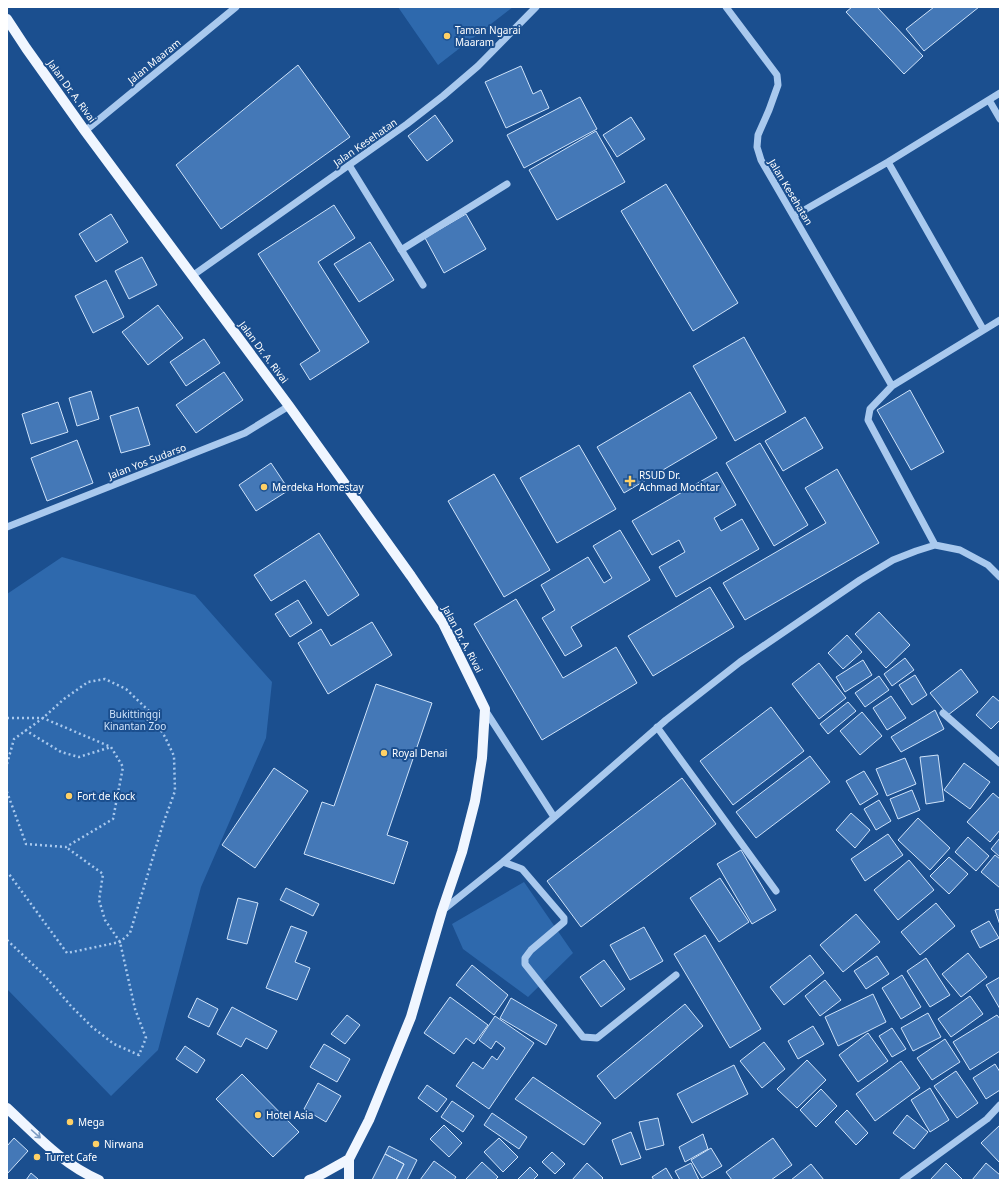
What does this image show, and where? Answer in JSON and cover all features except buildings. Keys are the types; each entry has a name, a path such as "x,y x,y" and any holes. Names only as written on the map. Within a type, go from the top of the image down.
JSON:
{"main road":[{"name":"Jalan Dr. A. Rivai","path":"7,19 85,131 289,406 443,623 485,709"},
{"path":"349,1180 349,1159 369,1120 411,1017 442,911 462,852 475,801 482,758 485,709"},
{"path":"7,1108 61,1157 85,1174 99,1180"},
{"path":"309,1180 349,1159"}],"street":[{"name":"Jalan Maaram","path":"85,131 236,7"},
{"name":"Jalan Kesehatan","path":"192,276 407,124 478,66 536,7"},
{"name":"Jalan Kesehatan","path":"726,7 777,75 778,85 758,135 757,147 761,160 892,386"},
{"path":"794,216 888,162 1000,93"},
{"path":"989,100 1000,119"},
{"path":"888,162 983,329"},
{"path":"349,166 423,285"},
{"path":"401,250 507,184"},
{"path":"935,545 868,420 870,409 892,386 1000,320"},
{"name":"Jalan Yos Sudarso","path":"7,527 245,433 289,406"},
{"path":"442,911 503,862 657,727 740,662 860,580 893,560 935,545 960,550 988,565 1000,577"},
{"path":"485,709 554,817"},
{"path":"943,713 1000,763"},
{"path":"657,727 776,891"},
{"path":"503,862 522,869 564,918 564,922 531,950 525,958 525,964 583,1037 597,1038 676,975"},
{"path":"903,1180 987,1118 1000,1105"}],"path":[{"path":"7,764 14,739 88,682 105,678 126,689 149,712 165,737 174,756 175,791 159,837 130,933 120,942 67,953 7,873"},
{"path":"7,718 43,718 111,747 123,767 113,819 66,848"},
{"path":"25,730 61,752 80,757 111,747"},
{"path":"7,792 26,844 66,848 104,874 100,900 105,920 120,942 135,1009 146,1038 139,1055 114,1044 92,1027 44,975 7,940"}],"green space":[{"name":"Taman Ngarai Maaram","path":"398,7 513,7 438,65"},
{"name":"Bukittinggi Kinantan Zoo","path":"62,557 195,595 272,682 266,738 201,887 158,1050 111,1096 7,989 7,594"},
{"path":"524,882 573,953 528,997 463,949 452,924"}],"place":[{"name":"Taman Ngarai Maaram","path":"447,36"},
{"name":"RSUD Dr. Achmad Mochtar","path":"630,481"},
{"name":"Merdeka Homestay","path":"264,487"},
{"name":"Royal Denai","path":"384,753"},
{"name":"Fort de Kock","path":"69,796"},
{"name":"Hotel Asia","path":"258,1115"},
{"name":"Mega","path":"70,1122"},
{"name":"Nirwana","path":"96,1144"},
{"name":"Turret Cafe","path":"37,1157"}]}
